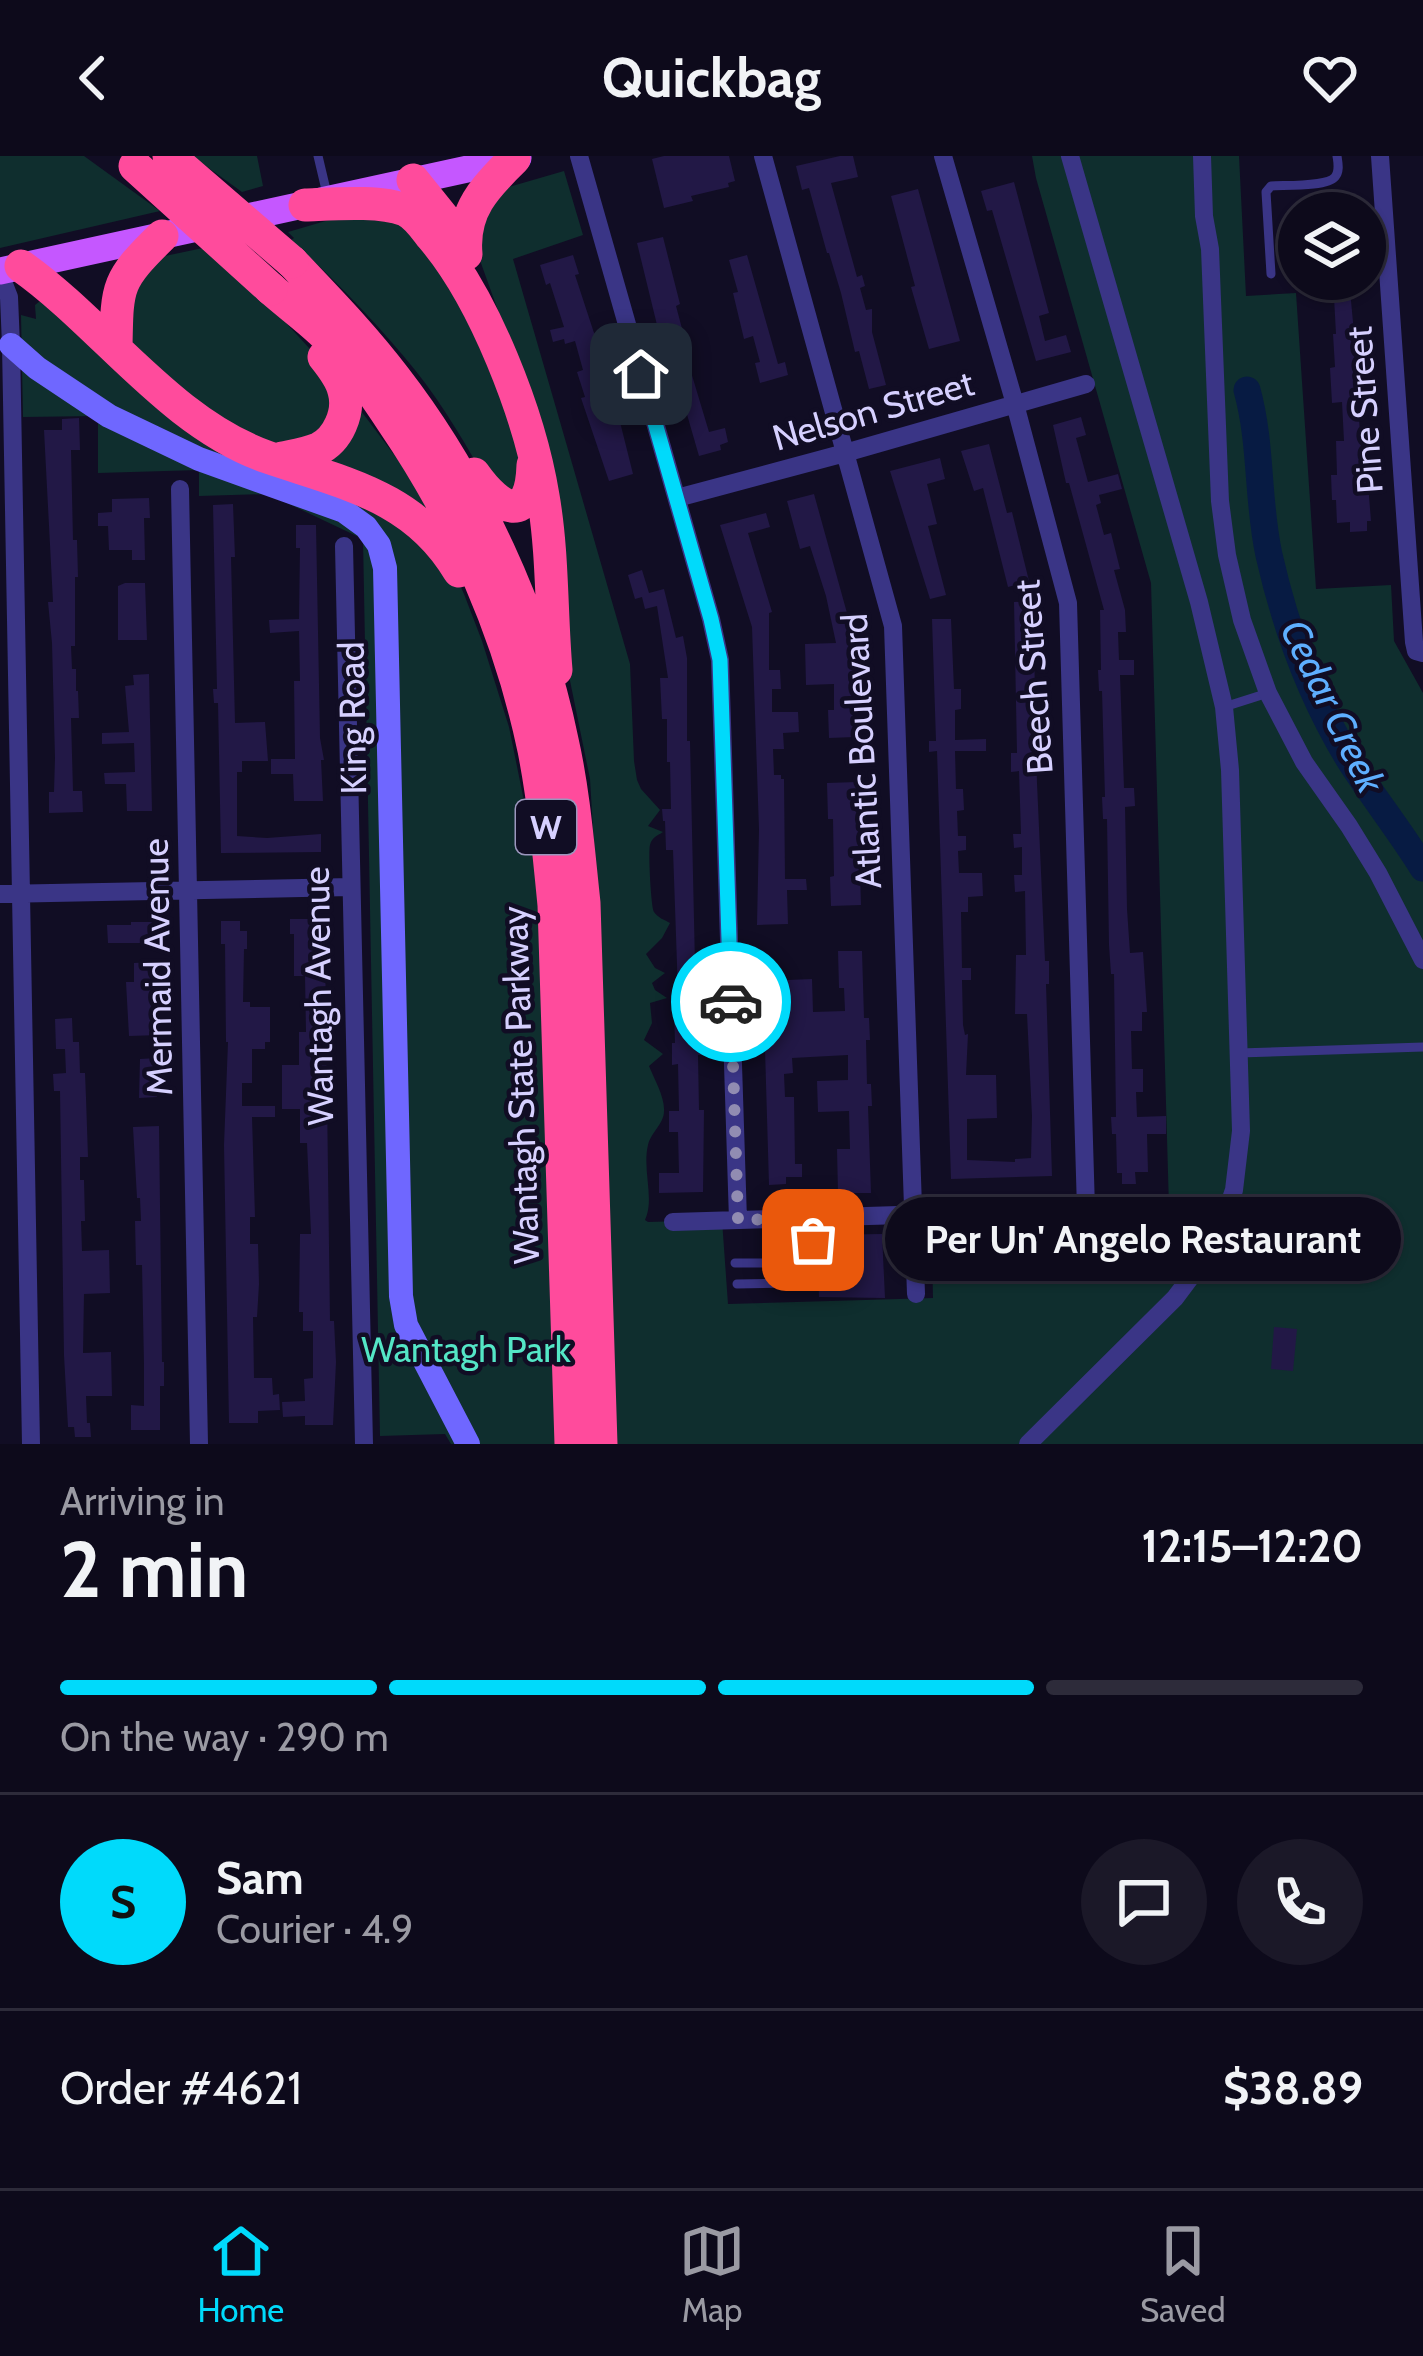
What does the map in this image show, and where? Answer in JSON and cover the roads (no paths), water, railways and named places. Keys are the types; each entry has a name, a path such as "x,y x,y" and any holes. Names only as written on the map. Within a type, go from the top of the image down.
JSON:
{"highway":[{"name":"Wantagh State Parkway","path":"169,156 292,262 396,380 479,511 539,657 548,742 546,818 554,904 571,1444"},
{"path":"467,267 464,236 471,209 486,186 519,157"},
{"name":"Wantagh State Parkway","path":"126,161 327,337 372,392 416,456 454,524 575,814 584,902 601,1444"},
{"path":"409,168 448,222 533,451 548,524 552,624 548,742"},
{"path":"316,202 410,212 461,276 483,318"},
{"path":"116,349 123,279 162,236"},
{"path":"7,270 56,290 181,408 231,439 268,457 366,490 425,527 464,580 548,742"},
{"path":"271,290 334,370 345,392 345,413 337,432 322,448 279,459"},
{"path":"366,343 490,496 505,506 524,502 532,482 533,451"}],"main road":[{"path":"7,270 316,202 409,168 519,157"}],"street":[{"path":"579,156 720,660 738,1220"},
{"name":"Atlantic Boulevard","path":"763,156 893,626 916,1294"},
{"name":"Beech Street","path":"943,156 1068,603 1086,1209"},
{"path":"1028,1444 1175,1298 1217,1237 1238,1163 1230,770 1223,706 1199,602 1070,156"},
{"path":"1202,156 1220,501 1242,620 1268,693 1304,762 1378,873 1423,959"},
{"name":"Pine Street","path":"1380,156 1414,642 1416,651 1423,653"},
{"path":"7,270 31,1444"},
{"name":"King Road","path":"10,345 109,416 199,460 344,511 366,527 379,545 385,568 400,1296 406,1325 468,1444"},
{"name":"Nelson Street","path":"677,498 1086,384"},
{"name":"Mermaid Avenue","path":"180,489 199,1444"},
{"name":"Wantagh Avenue","path":"344,546 364,1444"},
{"path":"0,894 351,887"},
{"path":"673,1222 1160,1207"}],"lane":[{"path":"316,202 318,156"},
{"path":"1271,274 1266,192 1271,185 1325,183 1335,177 1337,156"},
{"path":"1223,706 1268,693"},
{"path":"1239,1053 1423,1047"},
{"path":"737,1284 794,1283 795,1262 813,1240 812,1218"},
{"path":"735,1263 795,1262"}],"waterway":[{"name":"Cedar Creek","path":"1247,390 1269,555 1301,661 1350,761 1423,868"}],"place":[{"name":"Per Un' Angelo Restaurant","path":"813,1240"}],"park label":[{"name":"Wantagh Park","path":"466,1349"}]}
